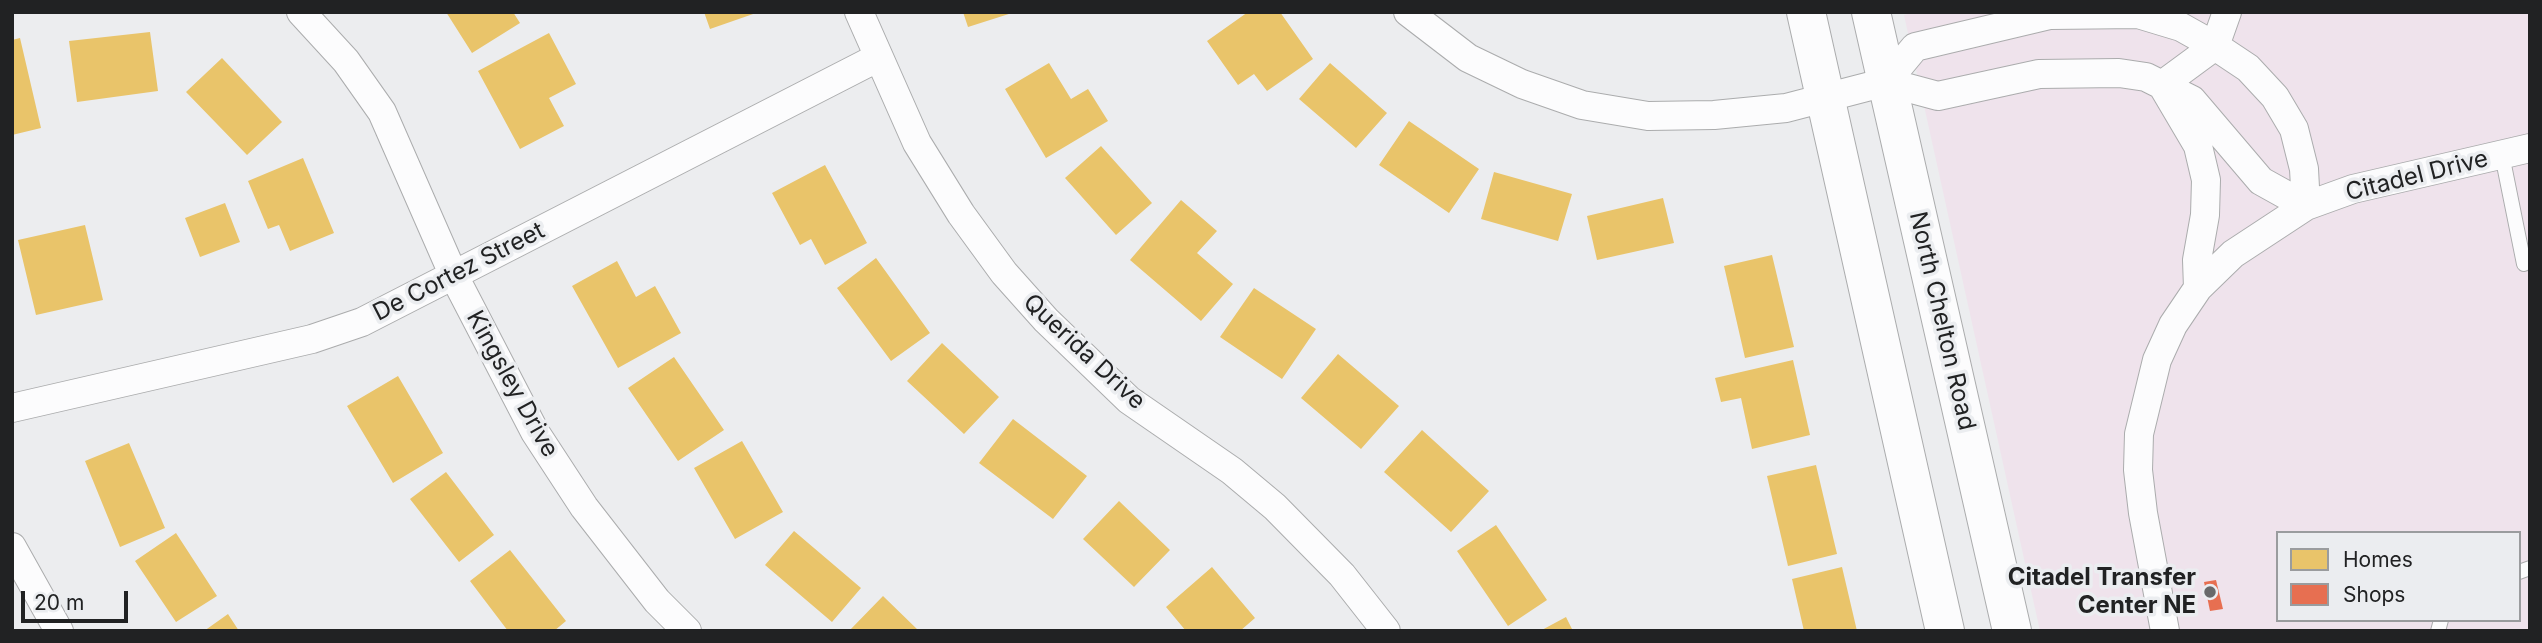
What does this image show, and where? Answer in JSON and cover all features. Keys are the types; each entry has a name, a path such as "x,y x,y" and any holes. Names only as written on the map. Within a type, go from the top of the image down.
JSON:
{"main road":[{"path":"1806,12 1945,631"},
{"name":"North Chelton Road","path":"1871,12 2012,631"}],"street":[{"name":"Kingsley Drive","path":"301,12 346,61 383,112 453,274 535,432 584,508 657,601 687,631"},
{"name":"Querida Drive","path":"859,12 877,58 917,143 961,214 1004,274 1046,320 1129,400 1232,471 1275,506 1342,575 1386,631"},
{"path":"1408,12 1468,58 1522,84 1582,105 1648,116 1714,116 1786,108 1886,82 1938,96 2039,74 2119,73 2146,78 2192,100 2261,181 2305,206"},
{"path":"2162,85 2215,46 2227,12"},
{"path":"1886,82 1915,47 2050,15 2138,14 2181,27 2215,46 2248,68 2275,97 2294,129 2304,169 2305,206"},
{"name":"De Cortez Street","path":"12,408 312,339 362,322 877,58"},
{"path":"2162,85 2198,146 2206,180 2205,215 2197,260 2198,289"},
{"name":"Citadel Drive","path":"2165,631 2143,513 2138,470 2139,434 2157,360 2173,325 2198,289 2233,254 2305,206 2353,189 2530,148"},
{"path":"12,547 59,631"}],"lane":[{"path":"2502,155 2524,264"}],"shaded area":[{"path":"1916,12 2530,12 2530,631 2040,631 1904,15"}],"building: Homes":[{"path":"446,12 513,12 520,23 472,53"},
{"path":"704,12 756,12 756,13 710,29"},
{"path":"963,12 1012,12 1012,13 968,27"},
{"path":"1248,12 1280,12 1313,59 1267,91 1254,74 1238,85 1207,41"},
{"path":"150,32 158,91 77,102 69,41"},
{"path":"549,33 576,84 549,98 564,126 520,149 478,71"},
{"path":"20,38 41,128 12,135 12,40"},
{"path":"222,58 282,122 247,155 186,92"},
{"path":"1049,63 1071,99 1088,89 1108,121 1046,158 1005,89"},
{"path":"1330,63 1387,113 1356,148 1299,99"},
{"path":"1409,121 1479,169 1449,213 1379,165"},
{"path":"1101,146 1152,203 1116,235 1065,178"},
{"path":"303,158 334,233 290,251 279,225 268,229 248,181"},
{"path":"825,165 867,243 825,265 811,239 800,245 772,193"},
{"path":"1494,172 1572,194 1558,241 1481,219"},
{"path":"1663,198 1674,243 1597,260 1587,216"},
{"path":"1181,200 1217,231 1197,253 1233,284 1201,321 1130,260"},
{"path":"225,203 240,242 200,257 185,218"},
{"path":"85,225 103,300 36,315 18,240"},
{"path":"1772,255 1794,347 1745,358 1724,266"},
{"path":"876,258 930,333 891,361 837,288"},
{"path":"617,261 636,297 655,286 681,333 618,368 572,286"},
{"path":"1254,288 1316,329 1282,379 1220,337"},
{"path":"942,343 999,397 964,434 907,381"},
{"path":"1338,354 1399,406 1361,449 1301,398"},
{"path":"674,357 724,430 678,461 628,388"},
{"path":"1793,360 1810,435 1752,449 1741,398 1721,402 1715,378"},
{"path":"398,376 443,453 393,483 347,406"},
{"path":"1013,419 1087,476 1053,519 979,463"},
{"path":"1422,430 1489,491 1451,532 1384,472"},
{"path":"742,441 783,512 735,539 694,468"},
{"path":"129,443 165,528 120,547 85,461"},
{"path":"1816,465 1837,554 1788,566 1767,476"},
{"path":"446,472 494,535 459,562 410,499"},
{"path":"1119,501 1170,550 1134,587 1083,539"},
{"path":"1496,525 1547,600 1508,626 1457,551"},
{"path":"794,531 861,588 832,622 765,565"},
{"path":"176,533 217,596 176,622 135,561"},
{"path":"510,550 566,621 554,631 508,631 470,581"},
{"path":"1212,567 1255,618 1240,631 1186,631 1166,607"},
{"path":"1842,567 1857,631 1804,631 1792,579"},
{"path":"883,596 919,631 849,631"},
{"path":"228,614 239,631 204,631"},
{"path":"1566,617 1573,631 1540,631"}],"building: Shops":[{"path":"2216,580 2223,609 2210,611 2204,582"}],"place":[{"name":"Citadel Transfer Center NE","path":"2210,592"}]}
